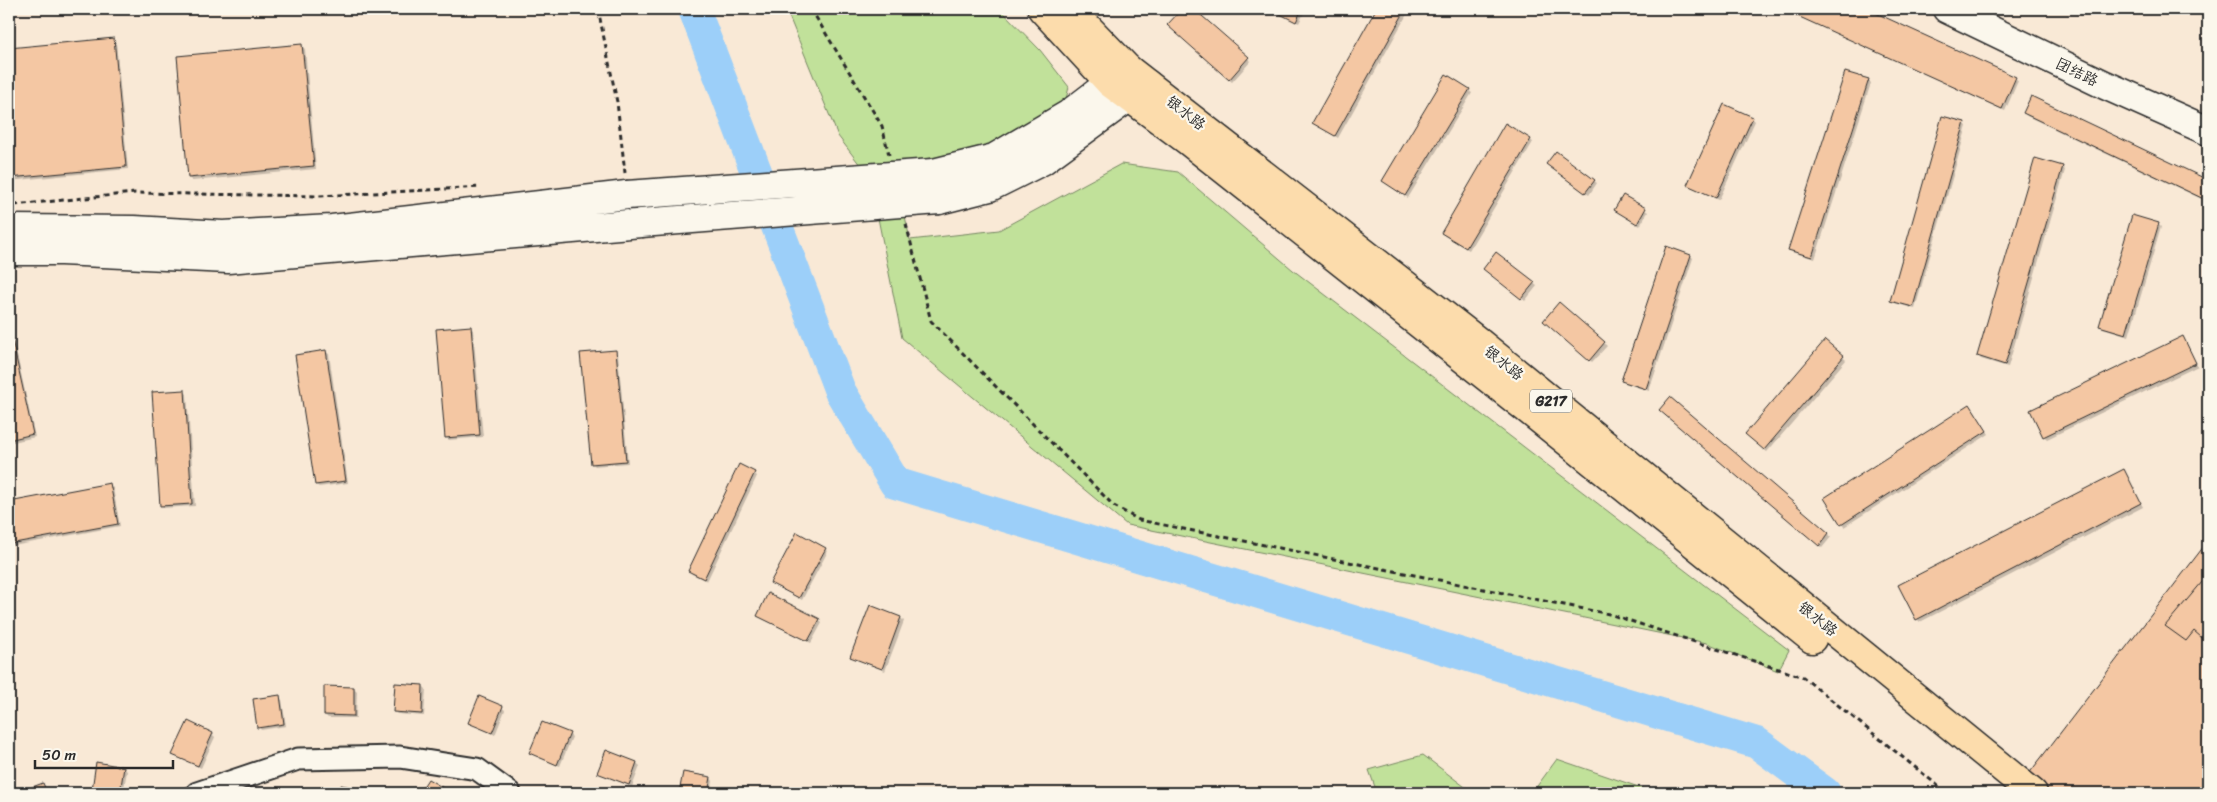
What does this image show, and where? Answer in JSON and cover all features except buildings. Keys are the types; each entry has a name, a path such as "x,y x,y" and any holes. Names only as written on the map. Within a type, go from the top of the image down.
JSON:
{"highway":[{"name":"银水路","path":"1042,9 1129,83 1188,140 1522,405 2003,793"},
{"name":"银水路","path":"1070,9 1129,83 1479,342 2033,793"}],"main road":[{"name":"团结路","path":"1947,9 2105,85 2208,131"},
{"name":"团结路","path":"1991,9 2112,69 2208,111"},
{"path":"9,229 134,230 223,235 312,230 627,195 932,173 994,158 1069,114 1129,83"},
{"path":"9,251 61,251 228,259 641,223 939,200 990,187 1042,161 1129,83"}],"street":[{"path":"197,793 298,759 400,757 477,769 510,793"}],"path":[{"path":"598,9 617,102 627,195"},
{"path":"811,9 882,126 891,163"},
{"path":"9,205 135,193 319,196 487,187"},
{"path":"905,219 931,321 1114,506 1139,520 1609,614 1803,677 1947,793"}],"green space":[{"path":"786,9 1000,9 1040,50 1069,87 1065,103 985,149 895,168 910,240 999,230 1121,164 1178,172 1293,270 1789,650 1778,671 1707,643 1127,525 902,338 870,178 838,136"},
{"path":"1423,755 1473,793 1399,793 1375,787 1369,770"},
{"path":"1557,759 1656,793 1532,793"}],"waterway":[{"path":"694,9 840,391 895,483 1757,743 1825,793"}]}
